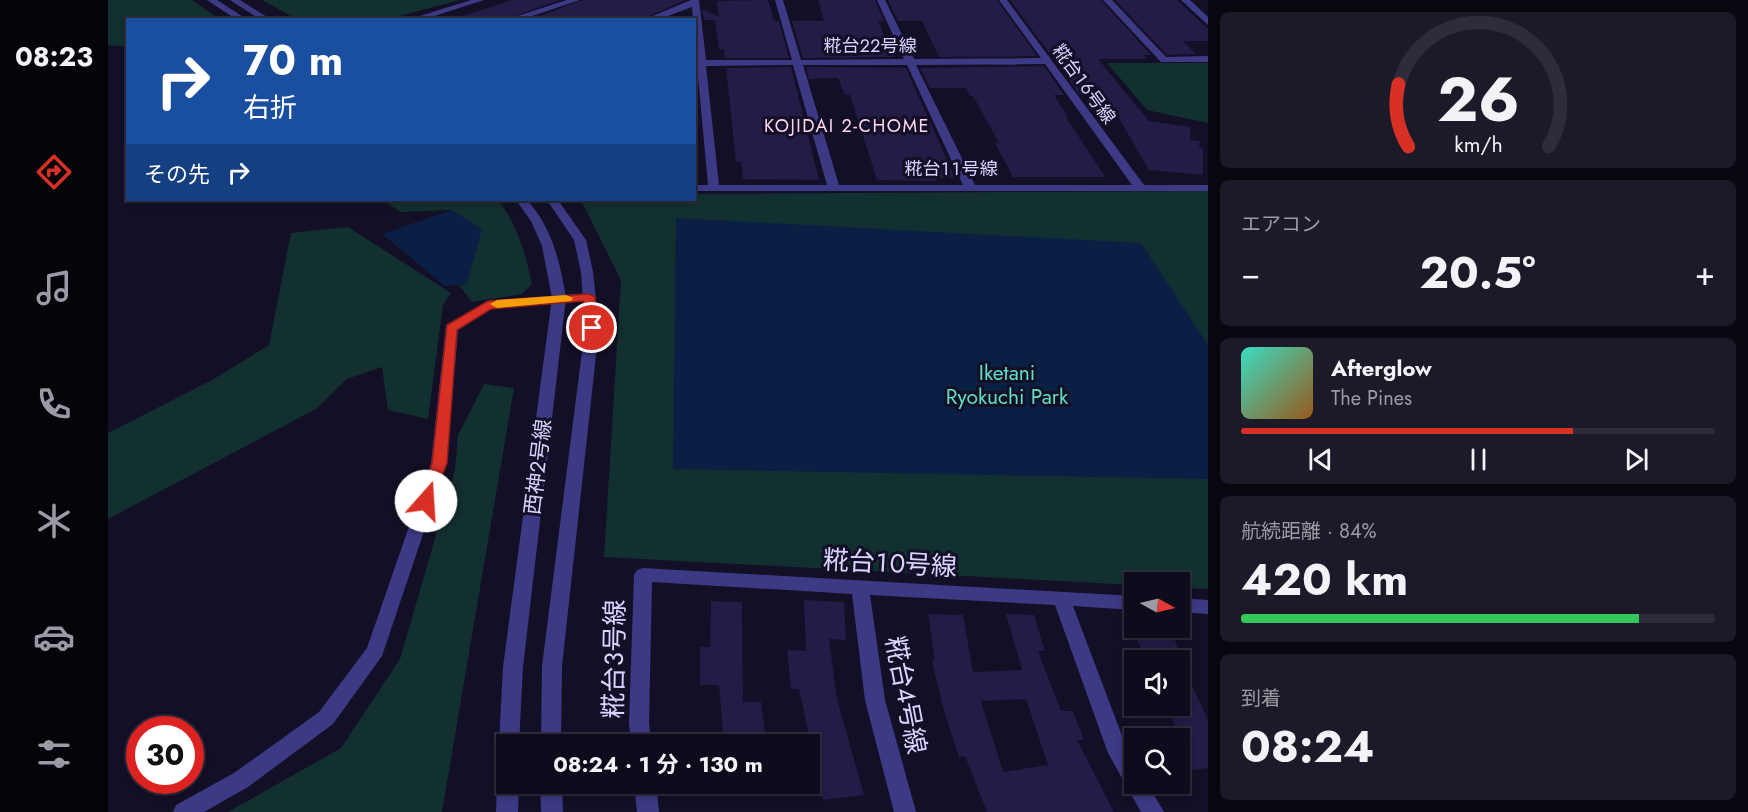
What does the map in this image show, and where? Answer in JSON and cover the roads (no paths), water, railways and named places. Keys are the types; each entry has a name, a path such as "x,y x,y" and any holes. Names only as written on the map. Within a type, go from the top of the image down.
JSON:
{"street":[{"path":"211,0 241,18"},
{"path":"234,0 265,18"},
{"path":"418,18 480,0"},
{"path":"516,18 576,0"},
{"path":"779,0 834,188"},
{"path":"881,0 970,187"},
{"name":"糀台１６号線","path":"1003,0 1140,188"},
{"path":"1107,0 1164,60 1208,59"},
{"path":"1185,0 1208,22"},
{"path":"652,18 695,2 696,18"},
{"path":"696,22 698,63 714,188"},
{"name":"糀台２２号線","path":"698,63 1046,61"},
{"path":"696,131 709,137"},
{"name":"糀台１１号線","path":"696,188 1208,188"},
{"name":"西神２号線","path":"510,734 513,667 560,298 556,271 546,241 528,206 522,201"},
{"name":"西神２号線","path":"551,734 552,666 592,328 580,240 554,201"},
{"path":"184,812 242,780 326,718 375,651 439,463 451,328 488,305 589,297"},
{"name":"糀台１０号線","path":"643,575 1124,602"},
{"name":"糀台３号線","path":"640,734 643,575"},
{"name":"糀台４号線","path":"860,587 875,700 905,812"},
{"path":"1061,598 1118,753 1124,763"},
{"path":"1190,606 1208,607"},
{"path":"507,812 508,794"},
{"path":"551,794 552,812"},
{"path":"646,794 648,812"},
{"path":"1142,794 1153,812"}],"water":[{"path":"452,210 482,229 467,284 445,286 382,234"},
{"path":"676,218 1141,243 1208,345 1208,479 673,469"}],"district":[{"name":"KOJIDAI 2-CHOME","path":"847,126"}],"park label":[{"name":"Iketani Ryokuchi Park","path":"1007,385"}]}
